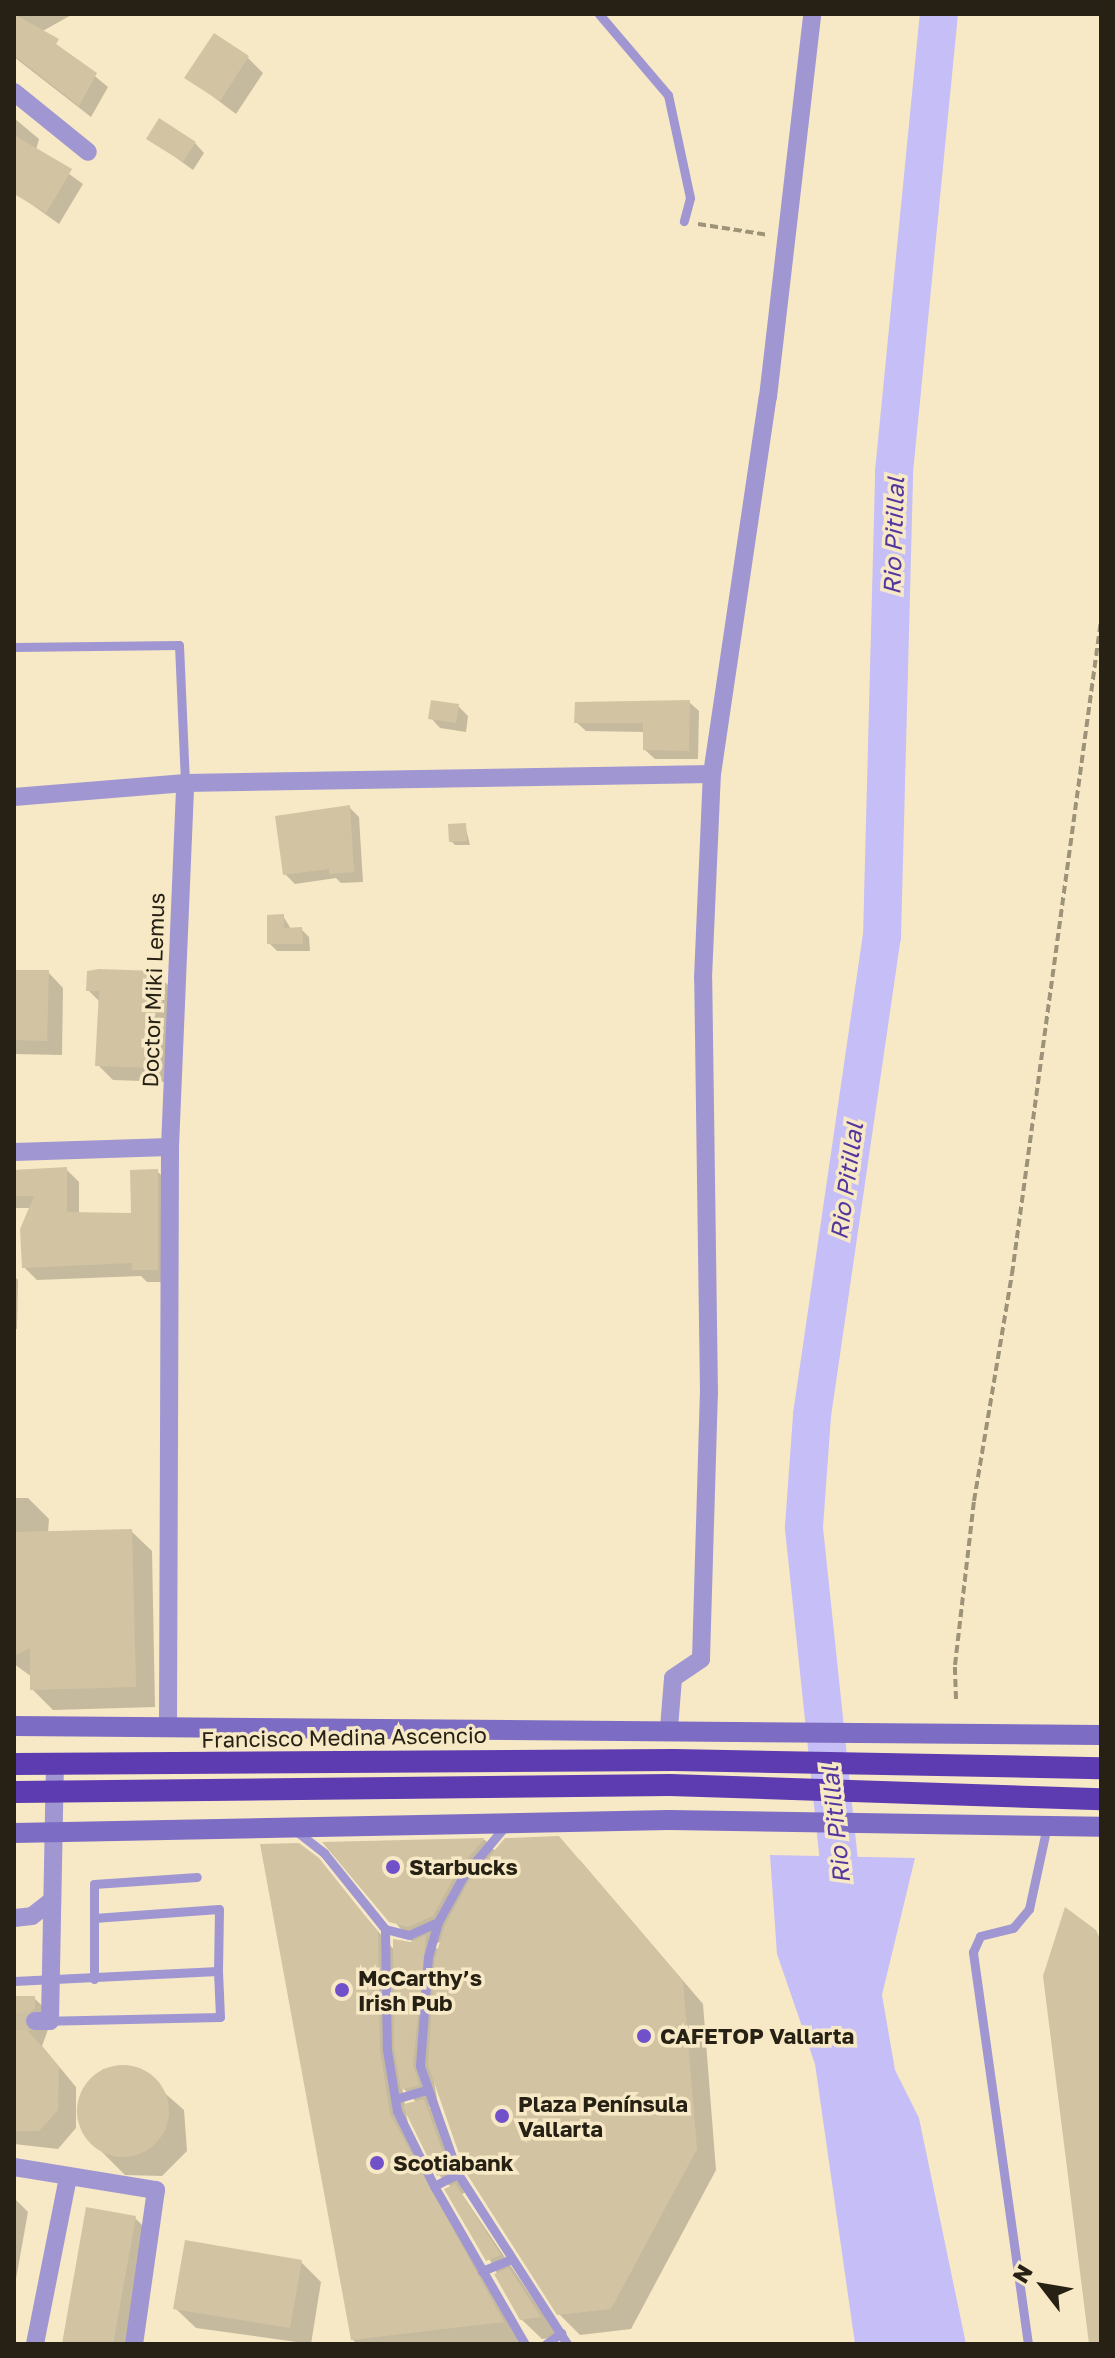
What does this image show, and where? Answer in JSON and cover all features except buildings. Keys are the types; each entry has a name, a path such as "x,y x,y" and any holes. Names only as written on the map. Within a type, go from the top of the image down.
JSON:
{"highway":[{"name":"Francisco Medina Ascencio","path":"14,1764 674,1760 1101,1768"},
{"path":"14,1792 670,1785 1101,1799"}],"main road":[{"path":"14,1726 673,1728 1101,1735"},
{"path":"14,1833 296,1831 509,1822 669,1820 1101,1827"}],"street":[{"path":"673,1728 673,1678 701,1659 709,1394 703,978 712,774 788,235 812,14"},
{"path":"14,92 88,152"},
{"path":"14,797 185,783 712,774"},
{"name":"Doctor Miki Lemus","path":"168,1725 170,1147 185,783"},
{"path":"14,1152 170,1147"},
{"path":"42,2021 49,1981 55,1766"},
{"path":"14,1918 32,1916 50,1902"},
{"path":"14,2167 156,2190 134,2344"},
{"path":"35,2344 68,2177"}],"lane":[{"path":"599,14 668,95 690,198 684,221"},
{"path":"14,647 179,645 185,783"},
{"path":"509,1822 464,1875 438,1922 422,2006 420,2066 458,2174 567,2344"},
{"path":"1028,2344 973,1952 980,1936 1013,1928 1029,1909 1047,1826"},
{"path":"296,1831 324,1853 385,1929 409,1935 438,1922"},
{"path":"94,1979 94,1884 197,1877"},
{"path":"42,2021 220,2017 219,1909 94,1918"},
{"path":"385,1929 387,2050 395,2099 434,2186 525,2344"},
{"path":"14,1981 218,1971"},
{"path":"395,2099 427,2090"},
{"path":"434,2186 458,2174"},
{"path":"482,2271 511,2259"},
{"path":"546,2344 561,2333"}],"path":[{"path":"684,221 788,235"},
{"path":"956,1699 955,1665 974,1501 1016,1243 1101,620"}],"shaded area":[{"path":"770,1855 915,1858 882,1995 895,2070 919,2118 966,2344 855,2344 815,2064 777,1954"}],"waterway":[{"name":"Rio Pitillal","path":"844,1909 804,1527 812,1415 882,937 894,472 939,14"}],"tunnel":[{"path":"14,2022 35,2021"}],"place":[{"name":"Starbucks","path":"393,1867"},
{"name":"McCarthy’s Irish Pub","path":"342,1990"},
{"name":"CAFETOP Vallarta","path":"644,2036"},
{"name":"Plaza Península Vallarta","path":"502,2116"},
{"name":"Scotiabank","path":"377,2163"}]}
